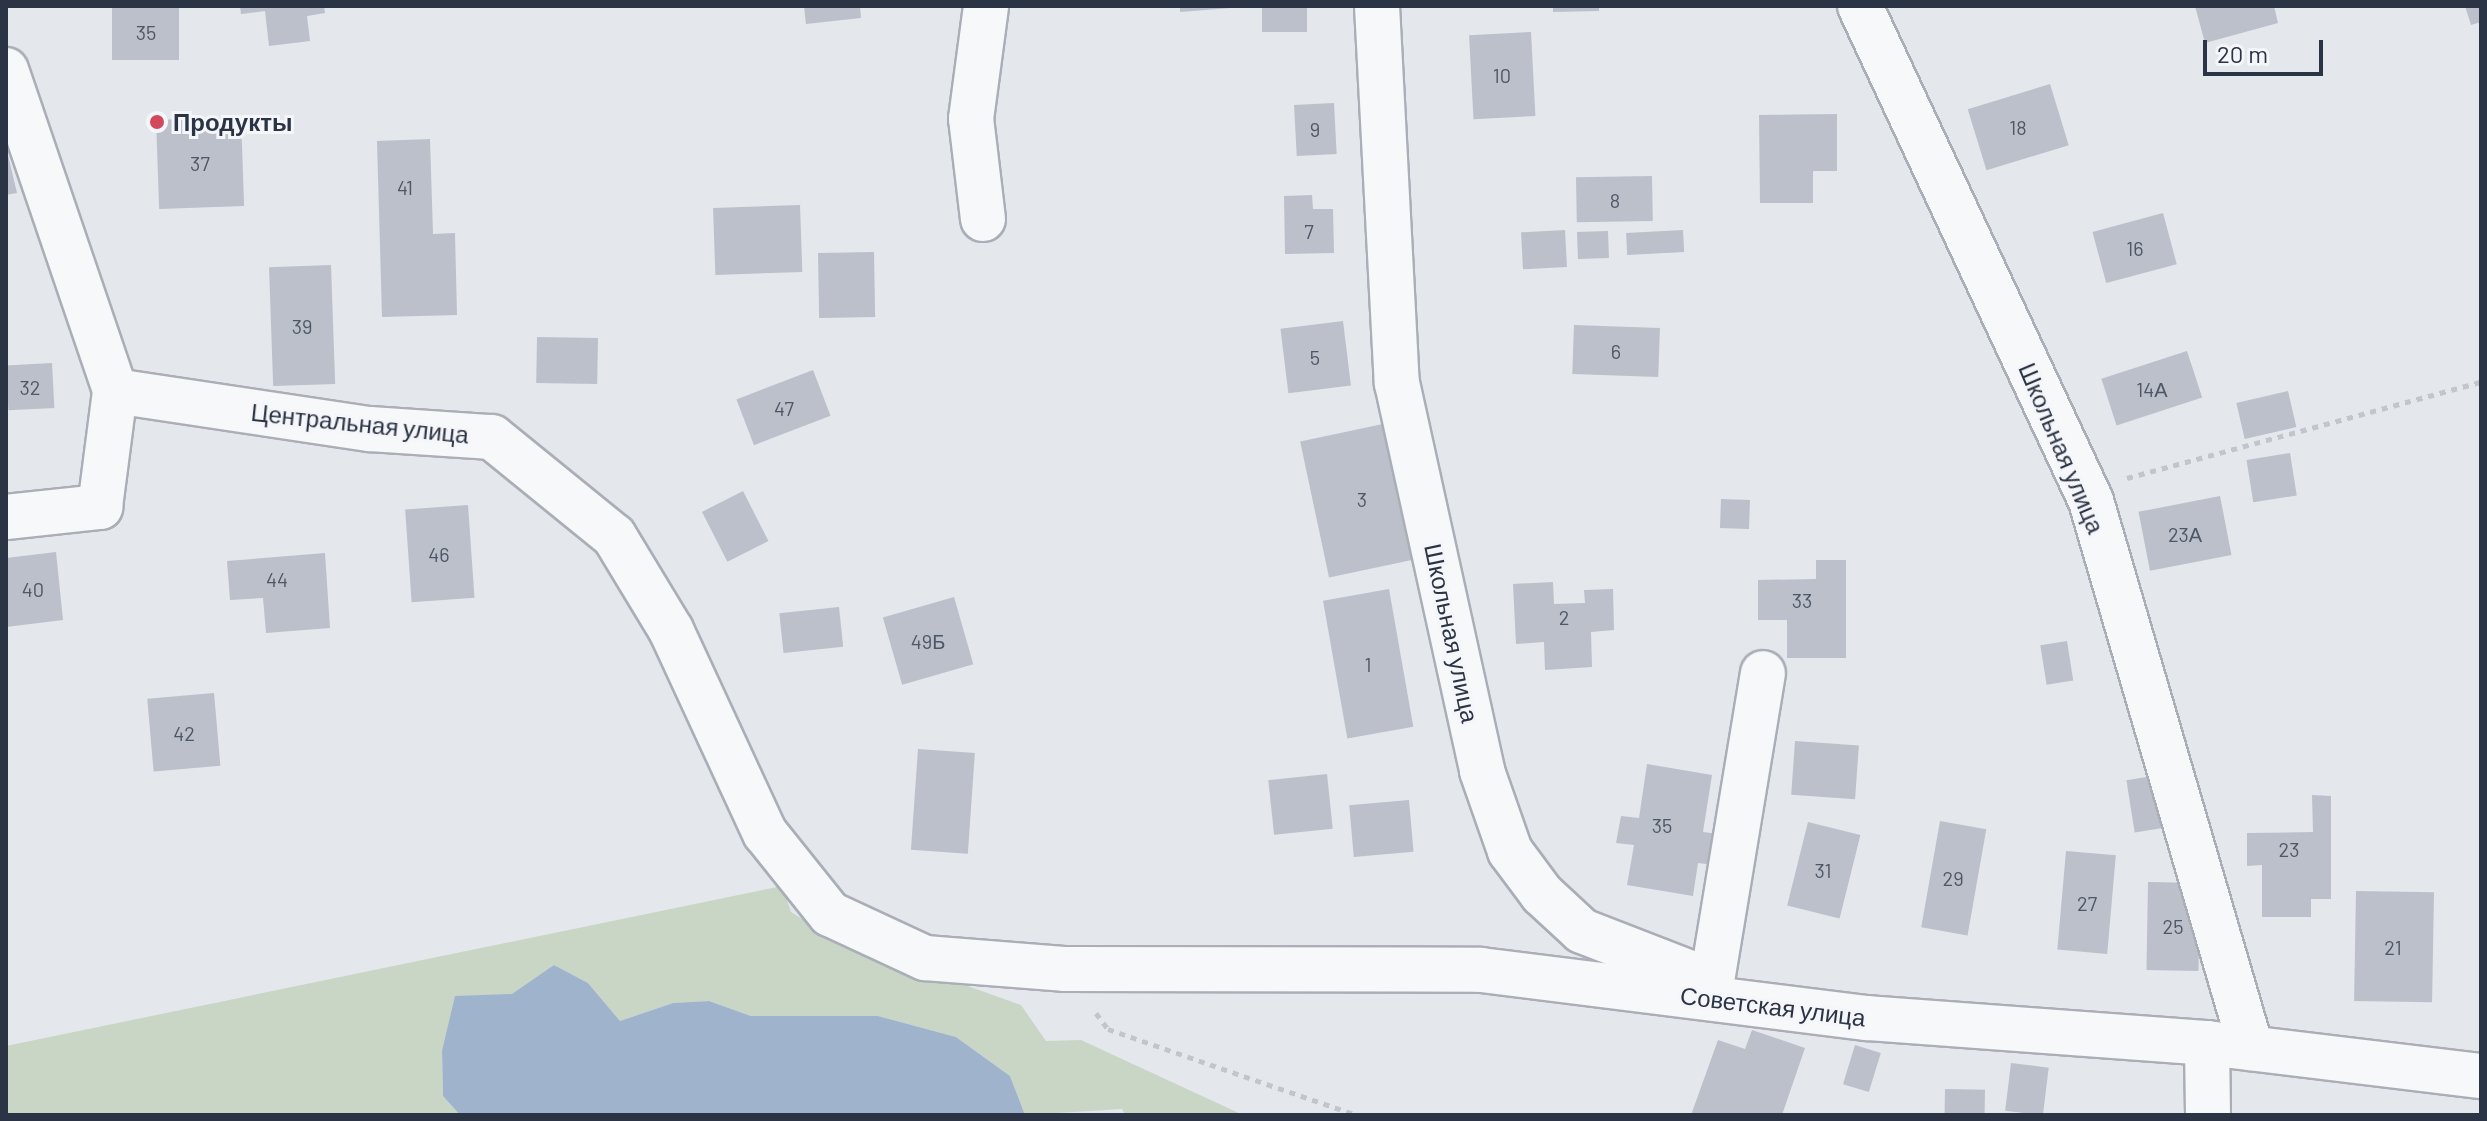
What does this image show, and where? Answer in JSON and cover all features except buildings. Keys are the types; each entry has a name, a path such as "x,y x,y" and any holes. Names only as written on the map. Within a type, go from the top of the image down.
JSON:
{"street":[{"path":"983,219 971,119 986,6"},
{"name":"Школьная улица","path":"1377,6 1397,383 1482,771 1510,851 1582,931 1649,963 1867,1018"},
{"name":"Школьная улица","path":"1860,6 2087,493 2251,1048"},
{"path":"6,70 115,391 100,507 6,517"},
{"name":"Центральная улица","path":"115,391 370,429 492,437 614,536 671,630 765,833 830,914 925,958 1064,969"},
{"path":"1712,981 1763,673"},
{"name":"Советская улица","path":"1064,969 1481,970 1867,1018 2207,1043 2481,1076"},
{"path":"2207,1043 2208,1115"}],"path":[{"path":"2087,493 2235,444 2481,382"},
{"path":"1064,969 1108,1029 1356,1115"}],"green space":[{"path":"782,886 791,912 833,938 1021,1005 1046,1041 1081,1040 1243,1115 1125,1115 1122,1109 1025,1115 1010,1076 956,1037 878,1016 751,1016 709,1001 673,1003 620,1021 588,983 554,965 442,1051 443,1096 460,1115 6,1115 6,1046"}],"water":[{"path":"554,965 588,983 620,1021 673,1003 709,1001 751,1016 878,1016 956,1037 1010,1076 1025,1115 460,1115 443,1096 442,1051 455,996 512,994"}],"place":[{"name":"Продукты","path":"157,122"}]}
